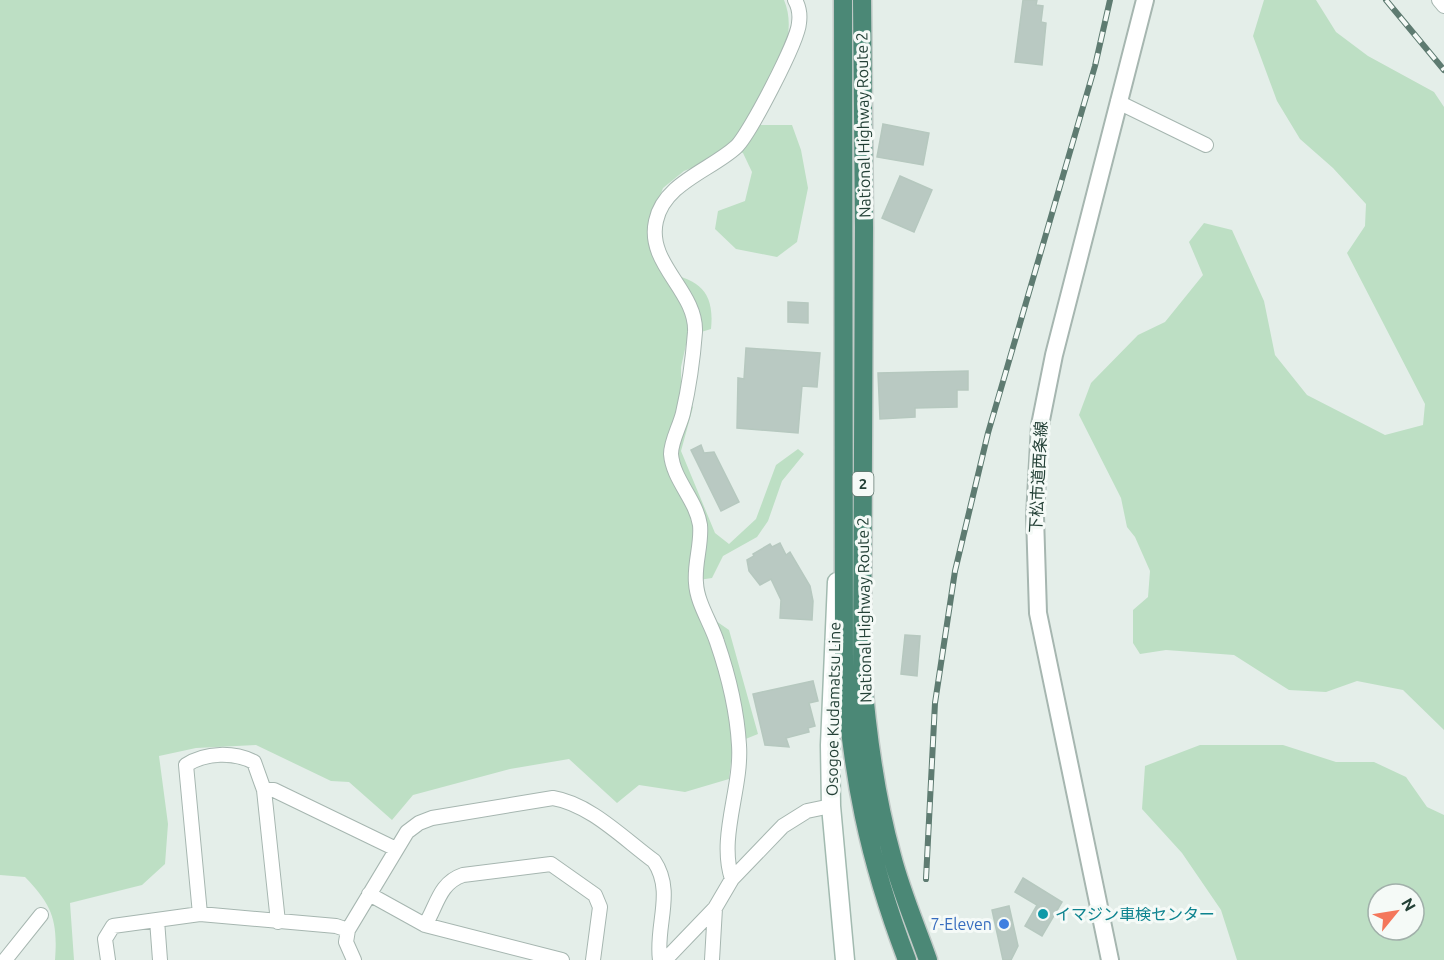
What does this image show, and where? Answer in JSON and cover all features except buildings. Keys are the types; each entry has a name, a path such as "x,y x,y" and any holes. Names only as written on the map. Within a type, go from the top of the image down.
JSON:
{"highway":[{"name":"National Highway Route 2","path":"843,0 844,667 849,743 858,799 873,860 908,960"},
{"name":"National Highway Route 2","path":"862,0 864,216 862,670 868,738 878,799 892,857 928,960"}],"main road":[{"name":"Osogoe Kudamatsu Line","path":"844,494 831,694 831,806 845,960"}],"street":[{"path":"732,879 729,869 730,820 738,784 739,745 728,679 696,583 700,525 693,502 673,466 671,451 683,412 695,329 689,307 680,289 666,270 657,244 656,220 668,200 684,182 738,145 789,56 800,25 795,0"},
{"name":"下松市道西条線","path":"1110,960 1038,613 1035,568 1036,462 1040,425 1054,355 1144,0"},
{"path":"1439,0 1444,6"},
{"path":"1118,102 1206,145"},
{"path":"200,914 186,765 195,759 238,754 254,762 264,790 279,922"},
{"path":"264,790 274,790 396,849"},
{"path":"354,960 345,942 348,930 407,832 419,822 553,798 569,801 654,861 661,871 665,887 660,960"},
{"path":"665,960 715,908 732,879 783,826 807,811 831,806"},
{"path":"425,925 440,894 450,880 463,875 551,864 595,896 598,901 600,907 593,960"},
{"path":"369,894 425,925 562,960"},
{"path":"712,960 711,939 715,908"},
{"path":"108,960 105,939 113,926 200,914 336,926 348,930"},
{"path":"5,952 41,915"},
{"path":"157,920 160,960"}],"green space":[{"path":"0,0 784,0 789,29 786,43 776,71 754,110 761,125 792,125 801,150 808,188 797,242 777,257 736,249 715,229 718,211 745,201 752,172 743,153 728,147 707,162 684,171 663,188 650,222 651,251 662,272 685,278 702,288 710,305 711,329 688,336 681,367 681,394 693,407 681,451 715,533 729,544 756,519 776,465 798,449 804,454 782,481 768,521 757,537 723,556 712,578 692,581 703,612 729,630 758,734 733,744 729,779 685,792 639,785 617,803 569,759 510,769 413,795 392,820 349,782 331,781 256,745 196,748 159,756 168,824 165,864 142,885 70,903 74,960 55,960 54,924 42,896 25,877 0,875"},
{"path":"1264,0 1316,0 1336,32 1368,56 1434,92 1444,107 1444,730 1403,690 1357,681 1326,692 1289,690 1234,655 1166,650 1140,654 1133,643 1133,610 1148,597 1150,571 1135,537 1127,527 1121,498 1079,415 1091,383 1138,335 1165,322 1203,275 1189,242 1204,223 1232,230 1264,301 1275,355 1307,395 1385,435 1423,425 1425,404 1347,253 1365,226 1366,204 1333,168 1300,139 1277,101 1253,36"},
{"path":"1200,745 1283,745 1336,762 1374,762 1406,777 1427,807 1444,815 1444,960 1237,960 1221,910 1182,853 1142,809 1145,766"}],"railway":[{"path":"926,879 935,703 955,571 988,433 1095,66 1110,0"},
{"path":"1386,0 1444,70"}],"place":[{"name":"イマジン車検センター","path":"1043,914"},
{"name":"7-Eleven","path":"1004,924"}]}
